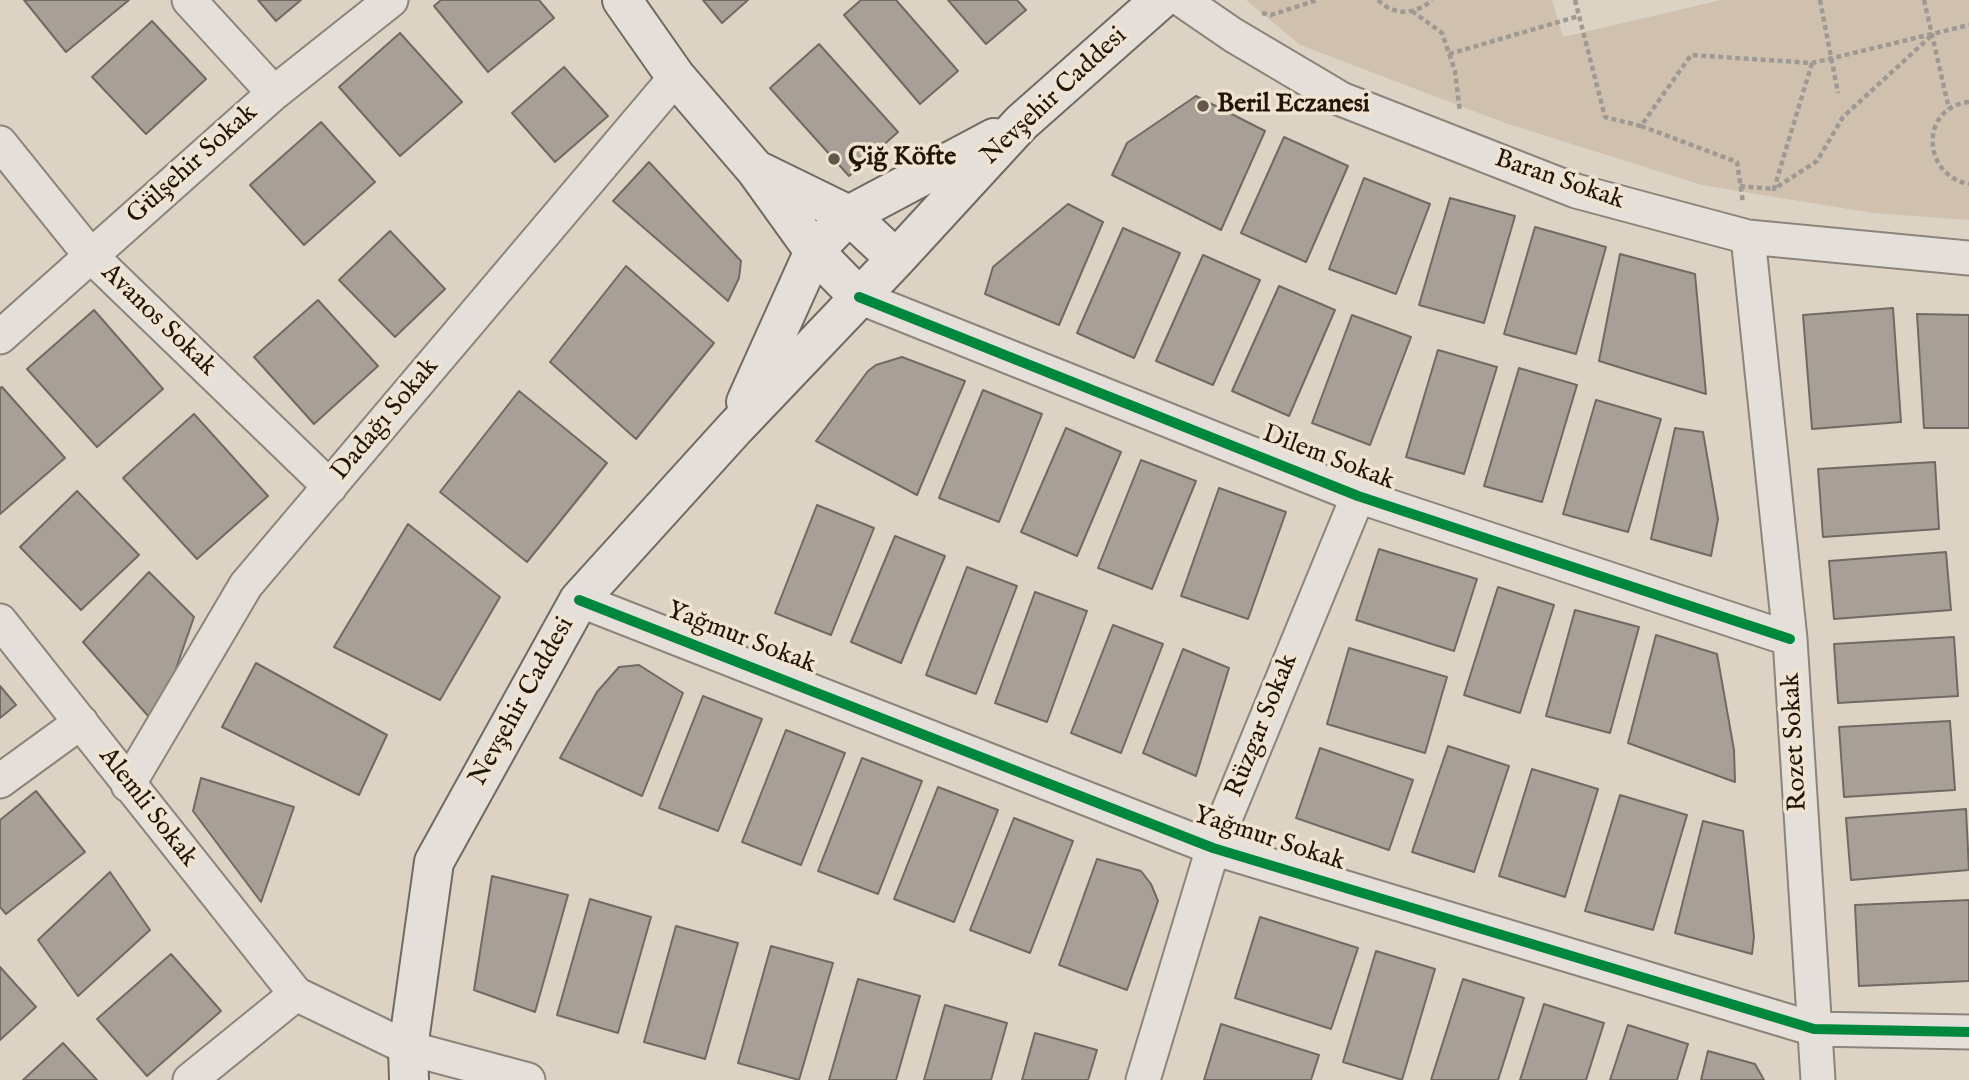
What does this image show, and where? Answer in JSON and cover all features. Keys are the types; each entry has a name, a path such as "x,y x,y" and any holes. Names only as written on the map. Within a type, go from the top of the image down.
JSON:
{"main road":[{"path":"622,0 676,77 755,169 814,251 859,297"},
{"name":"Nevşehir Caddesi","path":"409,1064 434,862 579,600 735,428 897,259 1021,123 1160,0"},
{"path":"735,428 814,251 849,215 1021,123"},
{"path":"755,169 849,215 897,259"}],"street":[{"path":"189,0 274,93"},
{"name":"Gülşehir Sokak","path":"0,337 274,93 391,0"},
{"name":"Baran Sokak","path":"1182,0 1233,35 1341,99 1576,191 1748,237 1969,258"},
{"name":"Dadağı Sokak","path":"128,785 246,585 676,77"},
{"name":"Avanos Sokak","path":"0,143 91,256 330,487"},
{"name":"Rozet Sokak","path":"1748,237 1790,639 1818,1080"},
{"name":"Dilem Sokak","path":"859,297 1358,496 1790,639"},
{"name":"Rüzgar Sokak","path":"1143,1080 1213,848 1358,496"},
{"name":"Yağmur Sokak","path":"579,600 1213,848 1814,1029 1969,1032"},
{"name":"Alemli Sokak","path":"0,621 296,994"},
{"path":"0,781 81,722"},
{"path":"190,1080 296,994 409,1064 528,1080"}],"path":[{"path":"1258,12 1271,15 1317,0"},
{"path":"1378,0 1390,9 1401,12 1423,8 1432,0"},
{"path":"1575,0 1605,117 1641,126 1737,163 1748,237"},
{"path":"1820,0 1838,93"},
{"path":"1924,0 1950,108"},
{"path":"1412,11 1442,33 1455,71 1464,147"},
{"path":"1449,54 1579,16"},
{"path":"1641,126 1692,55 1812,63 1969,25"},
{"path":"1740,186 1774,189 1817,162 1843,117 1933,34"},
{"path":"1774,189 1812,63"},
{"path":"1969,102 1950,108 1940,118 1933,131 1932,145 1942,170 1953,179 1969,184"}],"shaded area":[{"path":"1246,0 1552,0 1563,37 1721,0 1969,0 1969,220 1873,213 1702,185 1505,123 1300,45"}],"building":[{"path":"24,0 129,0 66,52"},
{"path":"258,0 301,0 276,21"},
{"path":"441,0 539,0 554,18 488,72 434,6"},
{"path":"703,0 748,0 722,23"},
{"path":"861,0 896,0 958,71 920,104 844,15"},
{"path":"948,0 1017,0 1026,10 986,44"},
{"path":"152,21 206,79 146,134 92,77"},
{"path":"400,33 462,102 400,156 339,87"},
{"path":"819,44 898,132 849,176 770,88"},
{"path":"564,67 608,116 555,162 512,113"},
{"path":"1196,96 1265,131 1221,230 1112,175 1127,143"},
{"path":"321,122 375,182 304,245 250,185"},
{"path":"1284,137 1348,166 1306,262 1241,233"},
{"path":"649,162 741,261 739,278 728,301 613,201"},
{"path":"1364,178 1430,204 1396,294 1329,269"},
{"path":"1450,198 1515,216 1484,323 1419,305"},
{"path":"1068,204 1103,222 1059,325 985,294 993,267"},
{"path":"1535,227 1606,247 1576,354 1504,334"},
{"path":"1123,228 1180,253 1134,358 1077,333"},
{"path":"390,231 445,289 395,337 339,280"},
{"path":"1620,254 1695,274 1706,394 1599,361"},
{"path":"1203,255 1260,280 1213,385 1156,361"},
{"path":"626,266 714,343 636,439 550,362"},
{"path":"1279,286 1335,310 1289,416 1232,391"},
{"path":"318,300 378,366 314,424 254,357"},
{"path":"1893,308 1901,422 1812,429 1803,315"},
{"path":"94,310 163,389 97,447 27,369"},
{"path":"1917,314 1969,315 1969,428 1924,428"},
{"path":"1352,315 1411,337 1370,445 1312,423"},
{"path":"1438,350 1497,367 1464,474 1406,457"},
{"path":"902,357 965,381 917,495 816,441 868,371 876,365"},
{"path":"1519,368 1577,385 1542,502 1484,486"},
{"path":"2,387 65,458 0,514 0,388"},
{"path":"983,390 1042,414 999,522 939,498"},
{"path":"519,391 607,463 527,562 440,492"},
{"path":"1596,400 1661,419 1628,532 1563,514"},
{"path":"194,414 268,496 197,559 123,478"},
{"path":"1066,428 1121,452 1077,556 1021,532"},
{"path":"1675,428 1703,432 1718,519 1711,556 1651,539"},
{"path":"1141,460 1196,481 1152,589 1098,568"},
{"path":"1935,462 1939,529 1823,537 1818,469"},
{"path":"1219,488 1286,512 1248,619 1181,596"},
{"path":"77,491 139,555 81,610 20,547"},
{"path":"817,505 874,528 831,635 775,613"},
{"path":"408,524 500,597 440,700 334,647"},
{"path":"895,536 945,556 901,663 851,642"},
{"path":"1379,549 1477,579 1454,651 1356,620"},
{"path":"1946,552 1951,610 1834,619 1829,561"},
{"path":"967,567 1017,586 976,694 926,675"},
{"path":"149,572 194,617 165,700 149,717 83,642"},
{"path":"1498,587 1554,605 1520,713 1464,695"},
{"path":"1035,592 1087,611 1047,722 995,703"},
{"path":"1575,610 1639,627 1610,733 1546,716"},
{"path":"1113,625 1163,644 1121,753 1071,733"},
{"path":"1656,635 1717,654 1734,750 1735,782 1628,743"},
{"path":"1954,637 1958,696 1838,703 1834,644"},
{"path":"1349,648 1447,677 1425,753 1327,724"},
{"path":"1183,649 1229,668 1196,776 1143,753"},
{"path":"256,663 387,735 359,795 222,727"},
{"path":"639,665 683,693 642,796 560,758 597,692 619,667"},
{"path":"0,686 16,705 0,718"},
{"path":"703,696 762,719 718,831 659,808"},
{"path":"1950,721 1955,790 1844,797 1839,727"},
{"path":"786,730 845,753 801,865 742,842"},
{"path":"1448,746 1509,766 1474,872 1412,852"},
{"path":"1320,748 1413,780 1389,850 1296,818"},
{"path":"862,758 922,781 878,894 818,871"},
{"path":"1532,769 1598,789 1565,897 1499,876"},
{"path":"201,778 294,807 261,902 193,811"},
{"path":"938,787 998,810 954,922 894,899"},
{"path":"36,791 85,852 6,914 0,907 0,820"},
{"path":"1620,795 1687,815 1653,930 1585,911"},
{"path":"1966,809 1969,870 1851,880 1846,818"},
{"path":"1014,818 1073,841 1030,953 970,930"},
{"path":"1703,821 1743,831 1754,937 1752,954 1675,933"},
{"path":"1097,859 1141,871 1151,884 1158,901 1127,990 1059,965"},
{"path":"110,872 150,930 78,996 38,940"},
{"path":"492,876 568,895 535,1012 474,990"},
{"path":"590,899 651,917 618,1033 557,1015"},
{"path":"1969,900 1969,981 1859,986 1855,905"},
{"path":"1260,917 1358,948 1331,1029 1235,998"},
{"path":"676,926 738,943 705,1059 644,1042"},
{"path":"771,946 833,963 799,1080 738,1063"},
{"path":"1376,951 1435,969 1402,1080 1343,1062"},
{"path":"171,954 221,1011 147,1076 97,1019"},
{"path":"0,967 36,1007 0,1040"},
{"path":"858,979 920,996 896,1080 829,1080"},
{"path":"1463,979 1524,998 1498,1080 1431,1080"},
{"path":"1544,1004 1604,1023 1586,1080 1520,1080"},
{"path":"945,1005 1007,1023 991,1080 924,1080"},
{"path":"1221,1024 1319,1055 1311,1080 1204,1080"},
{"path":"1628,1025 1688,1044 1677,1080 1610,1080"},
{"path":"1035,1033 1097,1050 1088,1080 1022,1080"},
{"path":"63,1043 97,1080 23,1080"},
{"path":"1708,1051 1755,1064 1764,1080 1701,1080"}],"cycle path":[{"path":"859,297 1358,496 1790,639"},
{"path":"579,600 1213,848 1814,1029 1969,1032"}],"place":[{"name":"Beril Eczanesi","path":"1203,106"},
{"name":"Çiğ Köfte","path":"834,159"}]}
